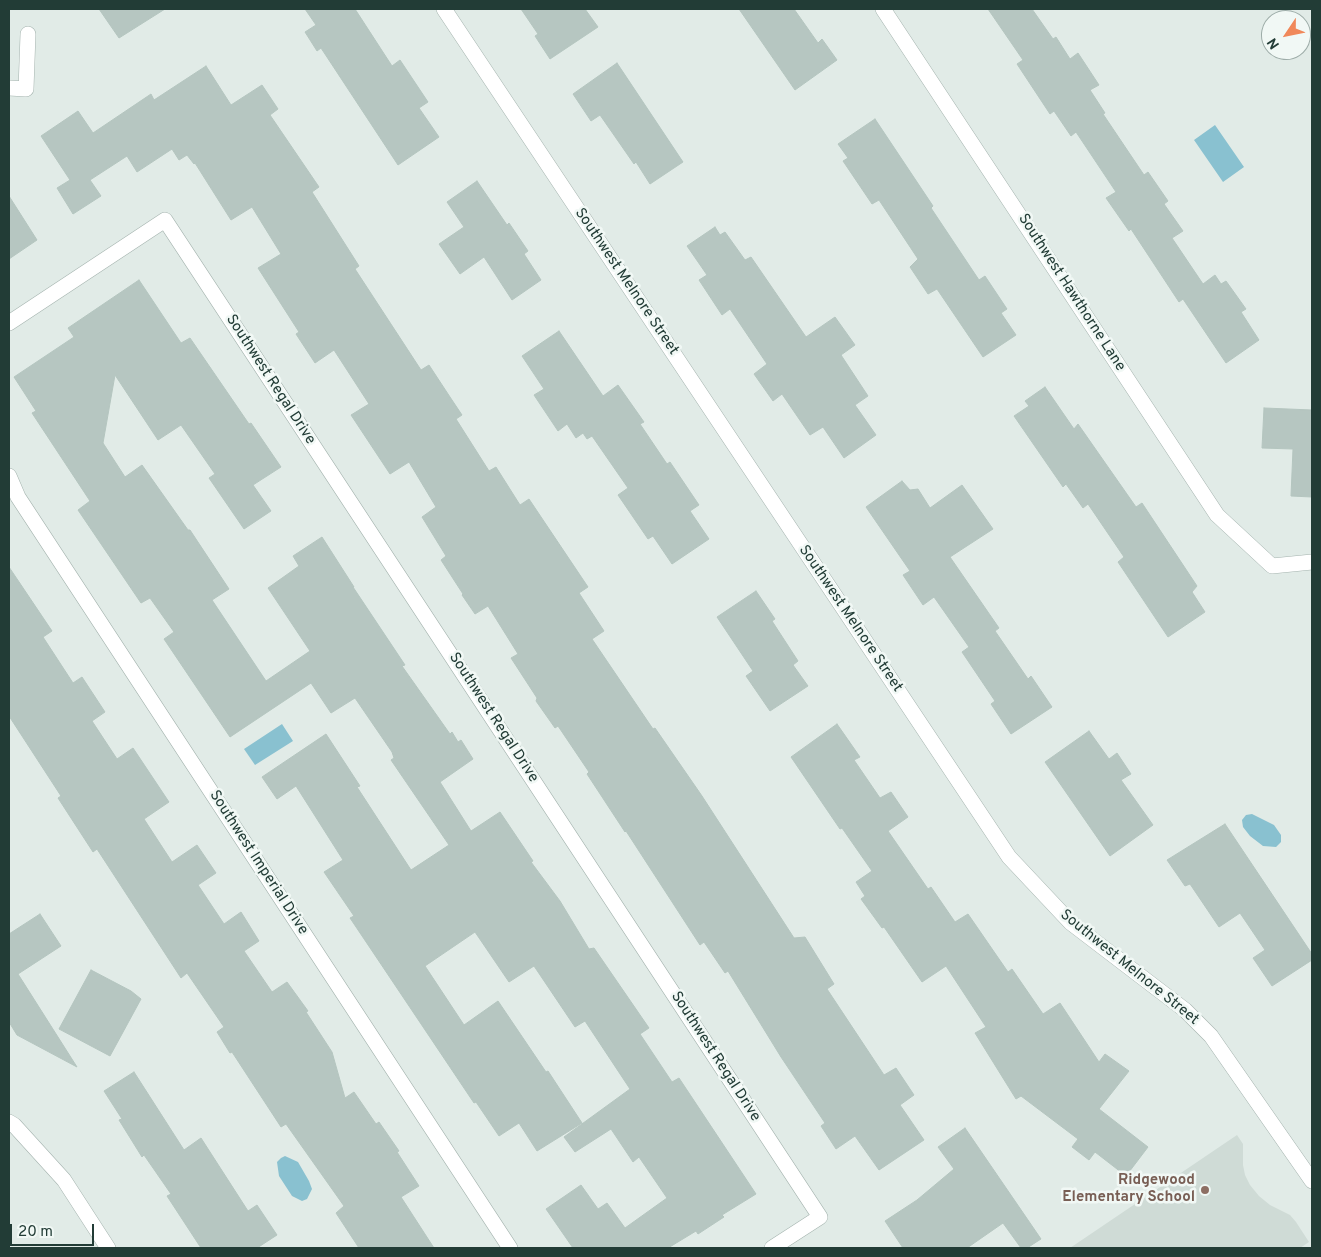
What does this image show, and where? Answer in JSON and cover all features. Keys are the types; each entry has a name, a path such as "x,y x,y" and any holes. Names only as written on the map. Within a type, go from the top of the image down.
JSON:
{"street":[{"name":"Southwest Melnore Street","path":"444,9 1009,857 1071,924 1186,1010 1211,1036 1312,1181"},
{"name":"Southwest Hawthorne Lane","path":"883,9 1217,515 1272,566 1312,562"},
{"path":"9,88 26,89 28,34"},
{"name":"Southwest Regal Drive","path":"9,322 165,220 820,1216 772,1248"},
{"name":"Southwest Imperial Drive","path":"9,476 23,505 510,1248"},
{"path":"9,1122 14,1124 64,1180 108,1248"}],"shaded area":[{"name":"Ridgewood Elementary School","path":"1237,1135 1243,1144 1243,1165 1250,1185 1270,1205 1290,1215 1309,1242 1300,1248 1070,1248"}],"water":[{"path":"1215,125 1244,167 1223,182 1194,140"},
{"path":"282,724 293,741 255,765 244,749"},
{"path":"1252,814 1274,825 1281,835 1281,842 1276,847 1263,846 1250,836 1243,827 1242,820 1246,815"},
{"path":"285,1156 298,1162 309,1181 312,1189 307,1199 302,1201 292,1196 279,1176 277,1162"}],"building":[{"path":"99,9 165,9 119,38"},
{"path":"305,9 355,9 392,66 400,60 428,102 419,108 439,137 398,165 321,48 317,51 305,32 316,25"},
{"path":"521,9 585,9 598,27 550,59 535,36 538,34"},
{"path":"739,9 794,9 818,43 822,39 837,60 795,90"},
{"path":"988,9 1032,9 1053,39 1056,37 1070,59 1078,53 1099,85 1090,90 1105,113 1103,114 1144,175 1148,172 1168,201 1164,204 1183,231 1172,238 1203,284 1215,275 1221,284 1226,281 1246,309 1241,312 1259,340 1226,363 1183,299 1179,302 1131,229 1129,231 1106,198 1116,192 1076,132 1071,136 1054,111 1050,114 1017,64 1023,60"},
{"path":"617,63 683,162 650,184 636,162 634,164 600,115 591,121 573,94"},
{"path":"206,66 231,105 262,85 278,109 270,115 319,187 312,192 359,266 355,269 421,370 429,365 462,415 456,419 489,471 496,467 520,505 529,499 588,587 579,593 604,631 592,639 653,729 655,728 702,796 794,938 805,937 834,984 827,989 884,1075 896,1068 914,1095 900,1105 924,1140 879,1170 855,1136 836,1149 821,1126 825,1123 781,1057 728,971 725,973 704,942 700,945 587,774 589,772 558,726 555,728 536,701 537,698 511,658 518,654 488,606 475,614 462,595 441,560 446,556 422,517 436,507 409,462 390,474 351,415 369,404 334,350 315,363 296,334 299,332 258,268 281,254 252,207 231,220 195,163 187,155 179,160 172,149 137,172 127,156 90,180 101,196 73,214 57,188 70,180 41,136 78,111 93,133 151,94 154,100"},
{"path":"875,119 933,206 931,208 979,280 985,276 1007,309 1001,313 1016,335 983,357 937,289 928,294 910,267 918,259 879,200 872,204 843,161 848,158 838,144"},
{"path":"477,181 507,225 509,223 528,251 524,254 541,280 512,300 484,257 460,274 439,244 464,227 447,202"},
{"path":"9,196 37,240 9,259"},
{"path":"715,227 720,235 725,232 745,260 751,257 806,337 835,317 855,345 841,355 868,396 855,405 876,435 844,458 823,427 810,435 782,394 773,401 754,374 767,364 730,309 722,315 699,280 707,275 687,246"},
{"path":"139,280 181,343 190,338 281,467 253,485 271,511 244,529 209,478 215,474 181,425 158,440 115,375 103,443 125,477 142,465 188,530 190,530 229,589 212,600 266,681 310,651 268,588 299,566 293,556 322,537 405,665 402,666 450,734 452,732 458,742 461,740 473,759 440,782 471,831 500,812 533,861 531,862 560,901 589,949 594,948 649,1028 640,1034 672,1082 679,1078 756,1194 722,1215 724,1217 698,1234 696,1231 668,1248 573,1248 546,1209 581,1185 598,1209 607,1203 625,1228 667,1198 639,1157 633,1162 611,1129 575,1152 564,1137 630,1089 585,1021 575,1027 534,966 509,982 475,932 425,966 464,1025 498,1001 582,1123 537,1151 519,1123 499,1136 476,1102 474,1103 350,918 354,916 324,872 343,860 296,786 277,799 262,777 326,734 360,786 357,787 411,870 449,845 391,760 394,758 392,752 355,698 331,713 311,683 230,737 164,639 174,632 150,598 141,603 78,510 90,501 32,413 36,411 14,377 74,337 68,328"},
{"path":"559,331 603,396 618,385 644,422 640,424 667,464 670,462 699,505 690,511 709,539 672,564 653,536 648,539 618,495 628,488 592,436 587,439 583,433 576,438 567,424 558,431 534,395 544,389 522,356"},
{"path":"1045,387 1074,429 1078,424 1136,507 1142,503 1197,586 1192,592 1205,612 1168,637 1118,562 1124,557 1088,504 1083,508 1066,484 1063,487 1014,416 1029,406 1025,401"},
{"path":"1264,408 1312,410 1312,497 1291,496 1293,449 1262,448"},
{"path":"902,481 910,490 918,489 930,508 962,485 993,529 950,557 999,628 995,631 1028,679 1031,676 1052,707 1011,734 991,704 995,701 962,652 969,647 934,597 923,605 903,575 910,571 866,507"},
{"path":"9,567 52,631 43,637 73,683 82,677 105,712 92,721 117,759 133,748 169,802 144,819 172,862 197,845 216,873 198,885 224,924 241,912 259,941 244,951 272,992 287,982 308,1011 306,1012 332,1052 345,1098 354,1092 376,1124 379,1122 399,1151 397,1152 419,1186 401,1197 434,1248 359,1248 336,1213 344,1206 286,1124 281,1127 217,1032 224,1027 187,973 181,978 97,849 93,852 58,798 61,796 9,716"},
{"path":"756,591 775,619 772,621 798,661 793,665 808,686 770,711 746,676 753,671 717,617"},
{"path":"837,724 860,757 854,760 880,798 891,792 908,817 888,831 928,889 931,887 955,922 968,914 1008,972 1012,969 1043,1014 1060,1003 1099,1062 1105,1054 1129,1071 1099,1109 1148,1147 1126,1176 1095,1152 1089,1160 1072,1147 1078,1139 1021,1096 1016,1099 975,1033 986,1027 946,966 922,982 884,927 882,928 861,899 865,896 856,882 872,871 842,828 840,829 791,757"},
{"path":"1089,731 1109,759 1117,753 1131,774 1121,780 1153,825 1110,856 1045,762"},
{"path":"1225,824 1312,954 1312,960 1272,986 1253,958 1265,950 1240,913 1219,927 1190,884 1185,886 1167,860"},
{"path":"40,914 61,946 18,974 77,1067 17,1035 9,1022 9,934"},
{"path":"91,970 131,991 141,999 110,1056 59,1029"},
{"path":"134,1072 184,1150 201,1138 248,1211 257,1205 277,1235 257,1248 201,1248 167,1196 171,1194 144,1155 142,1157 119,1120 122,1119 104,1091"},
{"path":"965,1128 1041,1239 1027,1248 1021,1248 1003,1223 967,1248 903,1248 885,1221 917,1200 954,1169 938,1147"}],"place":[{"name":"Ridgewood Elementary School","path":"1205,1190"}]}
